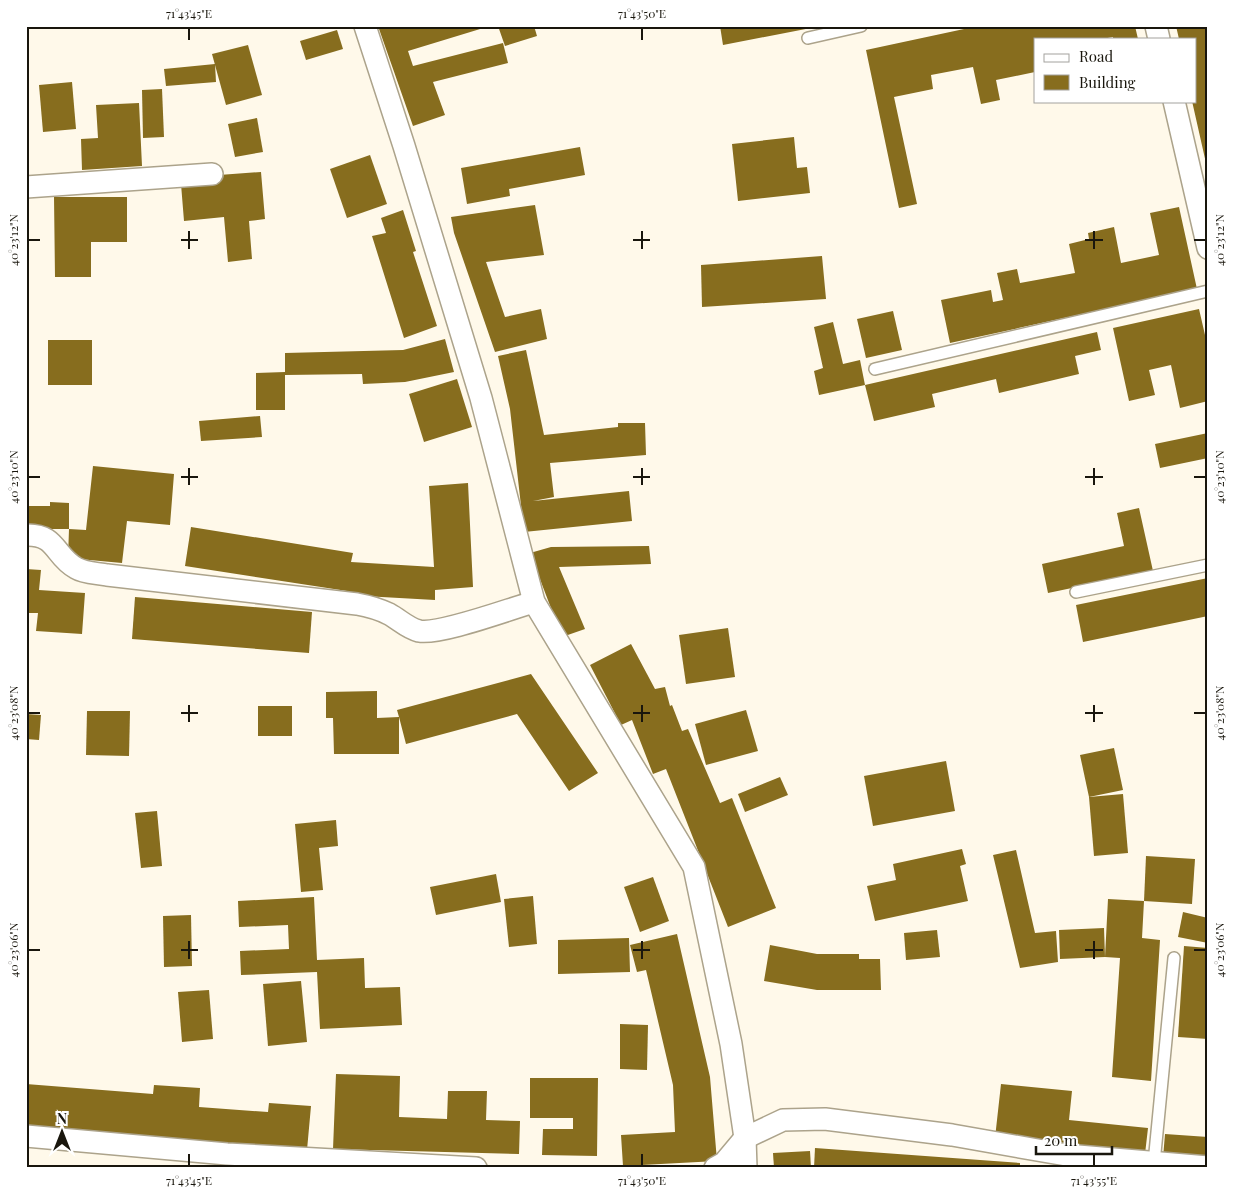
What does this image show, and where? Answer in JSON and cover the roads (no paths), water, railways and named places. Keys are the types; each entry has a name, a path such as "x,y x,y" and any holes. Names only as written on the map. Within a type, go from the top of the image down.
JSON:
{"street":[{"path":"365,26 404,146 481,398 534,602 694,867 731,1044 745,1138 746,1168"},
{"path":"1174,102 1208,248"},
{"path":"26,187 212,174"},
{"path":"26,535 45,537 54,544 65,561 78,569 107,575 356,604 389,614 405,625 420,631 438,631 534,602"},
{"path":"715,1168 724,1163 745,1138 783,1120 825,1119 952,1135 1066,1155 1208,1167"},
{"path":"26,1136 226,1154 476,1168"}],"lane":[{"path":"808,38 861,26"},
{"path":"875,369 1208,291"},
{"path":"1076,592 1208,565"},
{"path":"1154,1163 1174,958"}]}
